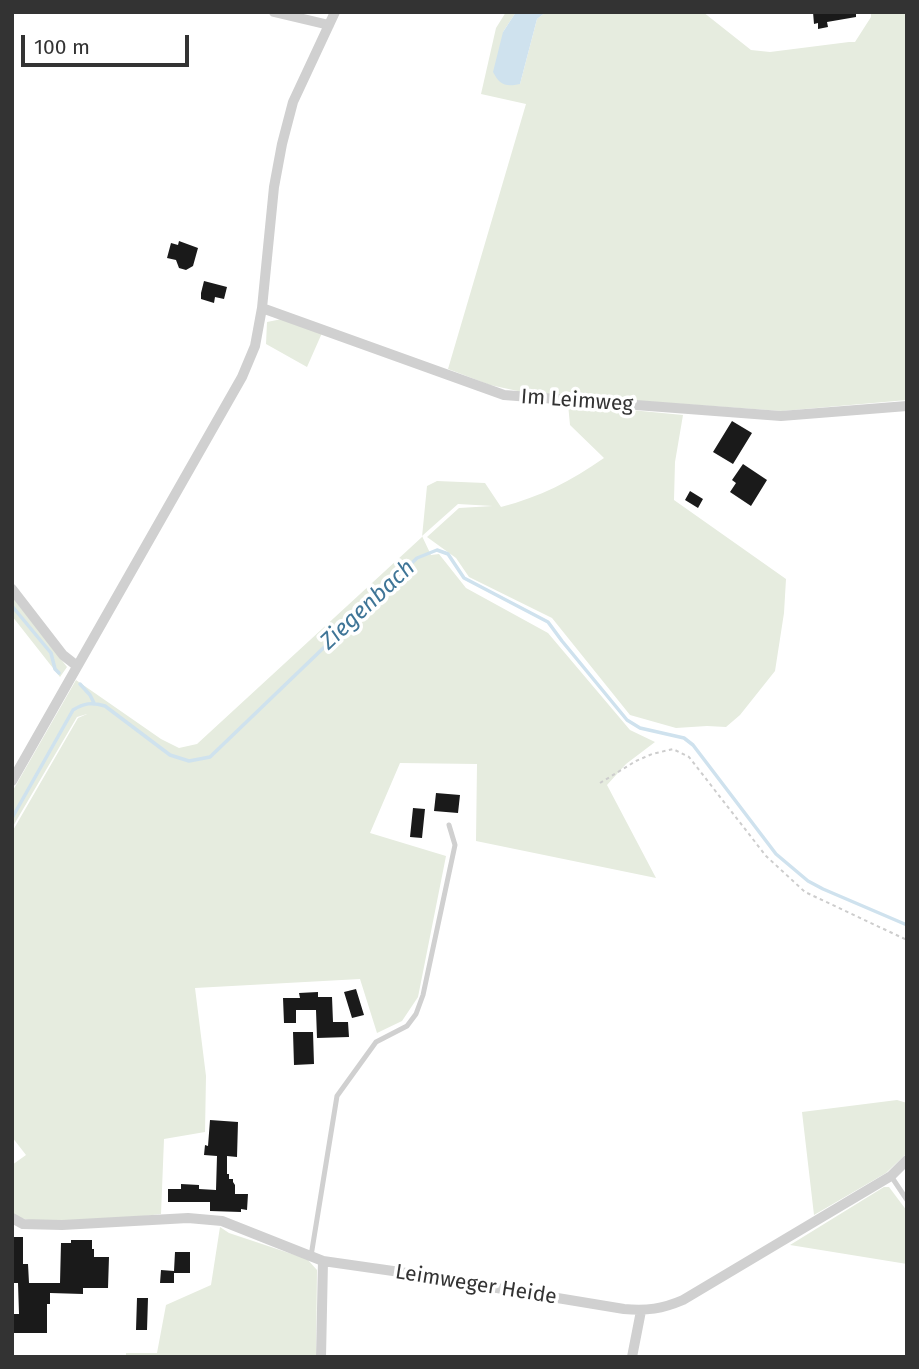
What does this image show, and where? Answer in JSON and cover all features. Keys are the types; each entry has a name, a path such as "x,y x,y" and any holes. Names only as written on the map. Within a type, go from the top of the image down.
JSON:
{"street":[{"path":"274,12 329,25"},
{"path":"12,781 242,377 255,346 262,308 274,187 282,144 293,102 335,12"},
{"name":"Im Leimweg","path":"262,308 504,395 780,416 907,406"},
{"path":"12,589 63,655 78,666"},
{"name":"Leimweger Heide","path":"12,1218 23,1224 62,1226 188,1219 222,1221 323,1261 641,1311 663,1309 683,1300 891,1176 907,1160"},
{"path":"321,1357 323,1261"},
{"path":"632,1357 641,1311"}],"lane":[{"path":"311,1256 337,1096 376,1042 407,1026 416,1014 423,995 455,845 449,825"},
{"path":"891,1176 907,1200"}],"path":[{"path":"600,783 652,754 673,749 690,757 766,856 805,892 907,940"}],"shaded area":[{"path":"506,12 516,12 503,32 520,84 537,19 546,12 703,12 751,50 770,52 855,42 871,17 871,12 907,12 907,400 782,411 527,393 490,385 448,369 526,104 481,94 496,28"},
{"path":"282,319 322,333 307,367 266,344 267,322"},
{"path":"568,404 683,415 675,462 674,500 786,579 775,671 740,715 726,727 676,728 630,715 552,618 469,577 456,558 427,537 459,508 493,506 458,504 422,536 427,486 437,481 485,483 501,507 555,487 604,458 570,425"},
{"path":"422,536 431,555 439,554 466,588 548,633 630,730 655,742 626,764 607,785 656,878 476,841 477,764 400,763 370,833 446,856 418,997 402,1021 377,1033 360,979 195,988 206,1076 205,1132 164,1139 161,1214 66,1223 47,1223 12,1215 12,1165 26,1155 12,1137 12,832 78,718 87,714 77,717 12,828 12,792 76,680 161,739 179,748 197,744"},
{"path":"12,596 67,667 60,677 12,616"},
{"path":"897,1100 907,1103 907,1153 886,1173 814,1215 802,1112"},
{"path":"884,1187 889,1187 907,1211 907,1264 790,1245"},
{"path":"220,1227 229,1233 307,1259 317,1270 316,1357 126,1357 126,1353 157,1353 166,1305 211,1285"}],"water":[{"path":"516,12 546,12 537,19 520,84 507,85 498,80 493,72 503,32"}],"building":[{"path":"813,12 856,12 856,17 827,22 828,27 818,29 818,23 814,24"},
{"path":"179,241 198,248 193,266 186,270 179,268 176,260 167,258 171,243 178,245"},
{"path":"204,281 227,287 224,299 215,297 214,303 201,299"},
{"path":"732,421 752,433 733,464 713,452"},
{"path":"743,464 767,480 751,506 730,492 736,483 732,480"},
{"path":"690,491 703,499 698,508 685,500"},
{"path":"436,793 460,795 458,813 434,811"},
{"path":"413,808 425,809 422,838 410,837"},
{"path":"356,989 364,1015 352,1018 344,992"},
{"path":"318,992 318,997 332,997 333,1022 348,1022 349,1037 317,1038 316,1010 296,1010 296,1023 284,1023 283,998 300,998 299,993"},
{"path":"293,1032 313,1032 314,1064 294,1065"},
{"path":"210,1120 238,1122 237,1157 227,1156 227,1174 229,1179 233,1179 235,1194 248,1194 247,1210 210,1211 210,1202 168,1202 168,1189 181,1189 181,1184 216,1190 217,1156 204,1155 205,1145 208,1146"},
{"path":"12,1237 23,1237 23,1264 28,1264 29,1283 60,1283 61,1243 92,1240 94,1257 109,1257 108,1288 83,1288 83,1294 50,1293 50,1304 47,1304 47,1333 12,1333 12,1314 19,1314 18,1283 14,1283 12,1262"},
{"path":"175,1252 190,1252 190,1273 174,1273 174,1283 160,1283 161,1270 174,1271"},
{"path":"137,1298 148,1298 147,1330 136,1330"}],"waterway":[{"name":"Ziegenbach","path":"12,818 73,710 88,704 105,706 170,755 189,761 210,757 417,558 437,550 448,554 464,578 548,622 627,720 640,728 684,738 693,745 776,854 808,881 907,925"},
{"path":"12,606 51,653 55,669 59,673"},
{"path":"80,684 94,703"}]}
